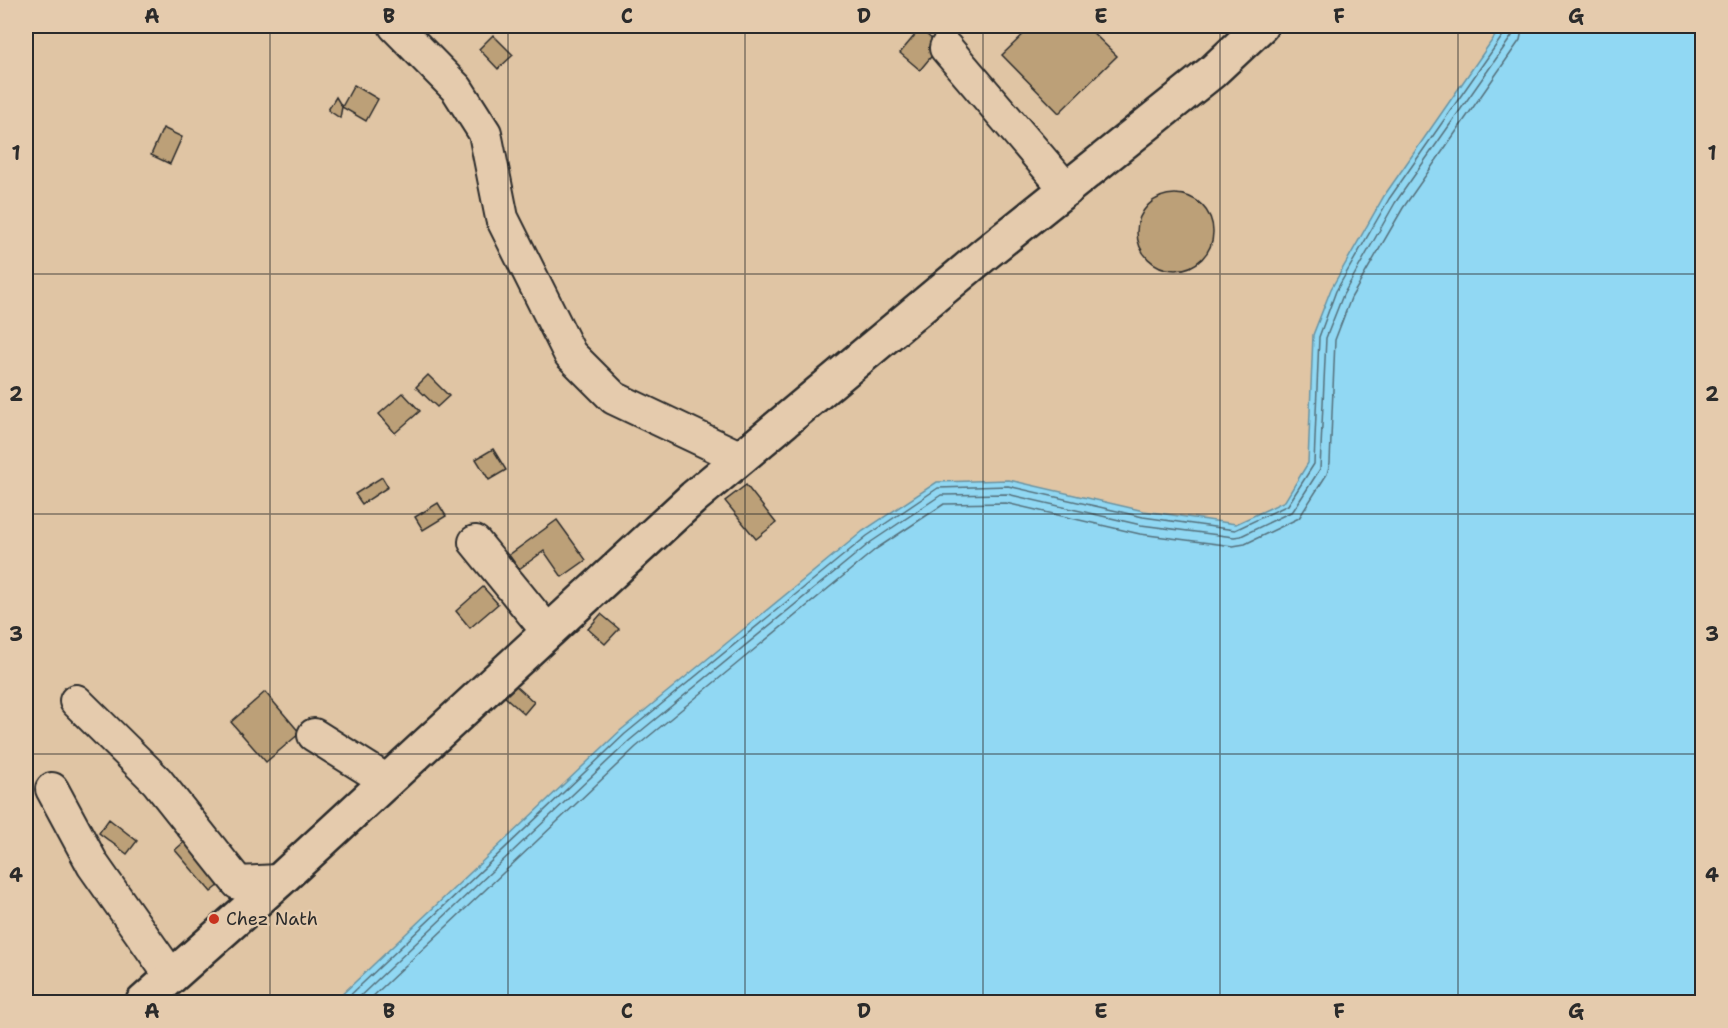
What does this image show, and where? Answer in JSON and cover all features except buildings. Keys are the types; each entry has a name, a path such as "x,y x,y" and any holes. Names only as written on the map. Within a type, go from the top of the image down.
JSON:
{"main road":[{"path":"143,1002 279,881 694,497 986,253 1212,72 1262,26"}],"street":[{"path":"395,26 457,89 484,133 502,218 570,354 614,398 741,458"},
{"path":"946,48 1067,190"},
{"path":"475,542 540,622 550,630"},
{"path":"76,701 157,781 238,883 279,881"},
{"path":"314,735 387,781"},
{"path":"52,789 93,865 171,976"}],"water":[{"path":"1502,26 1702,26 1702,1002 334,1002 621,730 863,531 937,482 1009,480 1144,511 1236,524 1285,501 1308,463 1313,335 1331,289 1384,196"}],"place":[{"name":"Chez Nath","path":"214,919"}]}
